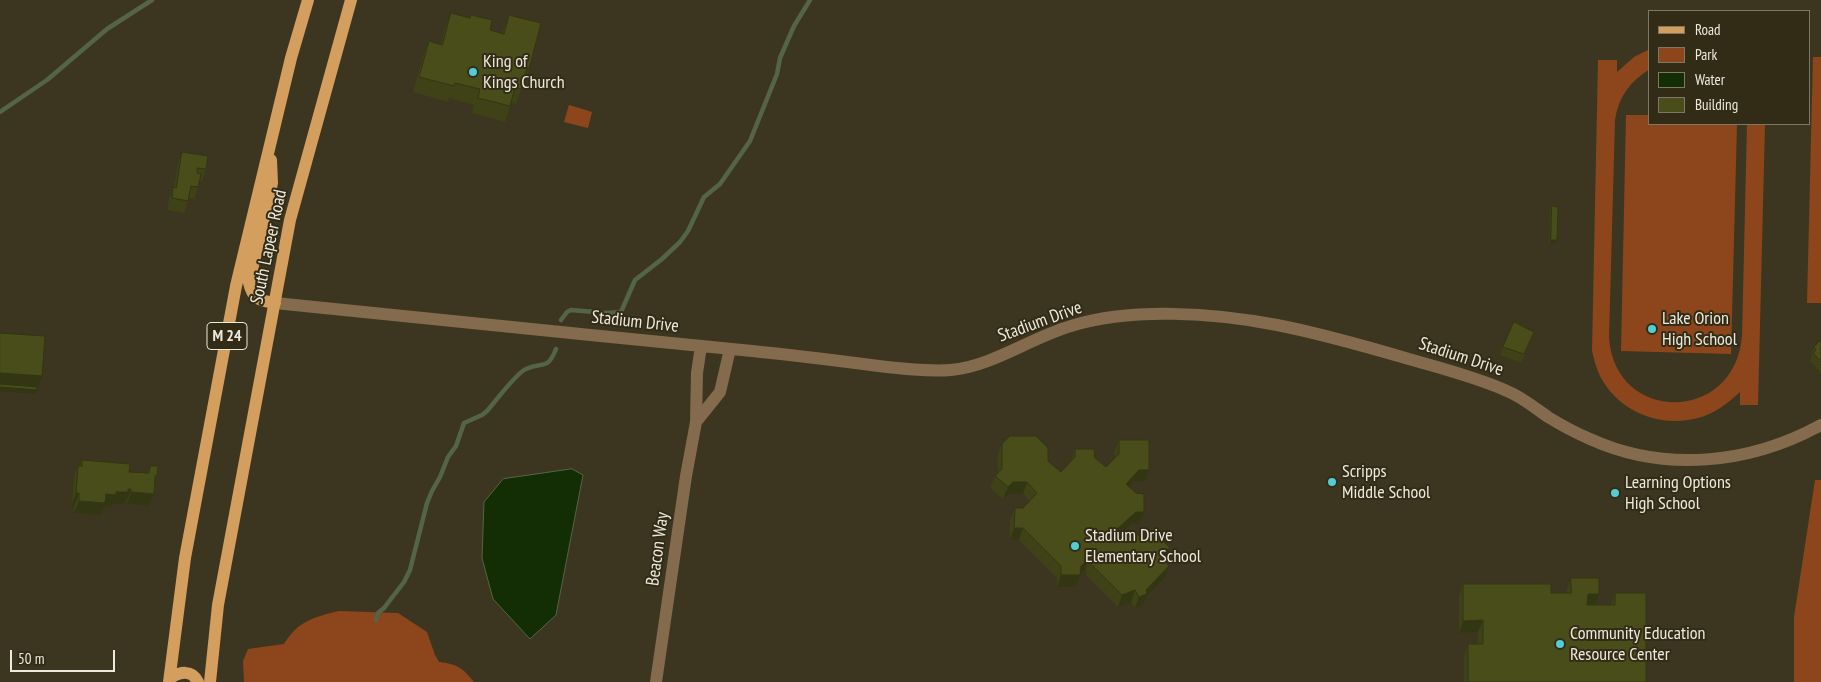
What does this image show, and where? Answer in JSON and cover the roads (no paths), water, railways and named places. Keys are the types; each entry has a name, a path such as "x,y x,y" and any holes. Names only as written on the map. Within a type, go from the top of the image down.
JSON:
{"main road":[{"name":"South Lapeer Road","path":"170,680 185,558 236,286 291,58 308,0"},
{"name":"South Lapeer Road","path":"210,682 218,605 290,220 351,0"},
{"path":"271,142 272,183 249,283 252,293 258,300 275,303"},
{"path":"170,680 180,672 194,676 198,682"}],"street":[{"name":"Stadium Drive","path":"275,303 903,368 952,370 986,361 1071,325 1110,317 1208,315 1278,325 1477,379 1514,394 1552,420 1593,440 1650,457 1684,461 1717,460 1754,453 1821,425"},
{"name":"Beacon Way","path":"656,682 686,476 696,422 697,373 701,346"},
{"name":"Beacon Way","path":"696,422 720,392 730,349"}],"water":[{"path":"572,469 583,475 556,615 530,639 493,599 482,558 484,502 503,479"}],"waterway":[{"path":"0,112 47,80 107,29 152,0"},
{"path":"561,320 571,310 607,313 621,312 635,280 680,242 688,231 704,197 720,184 750,141 777,74 780,58 794,26 810,0"},
{"path":"376,620 378,613 404,582 410,570 427,503 448,457 456,446 464,423 487,411 512,381 526,369 547,363 556,349"}],"place":[{"name":"King of Kings Church","path":"473,72"},
{"name":"Lake Orion High School","path":"1652,329"},
{"name":"Scripps Middle School","path":"1332,482"},
{"name":"Learning Options High School","path":"1615,493"},
{"name":"Stadium Drive Elementary School","path":"1075,546"},
{"name":"Community Education Resource Center","path":"1560,644"}]}
